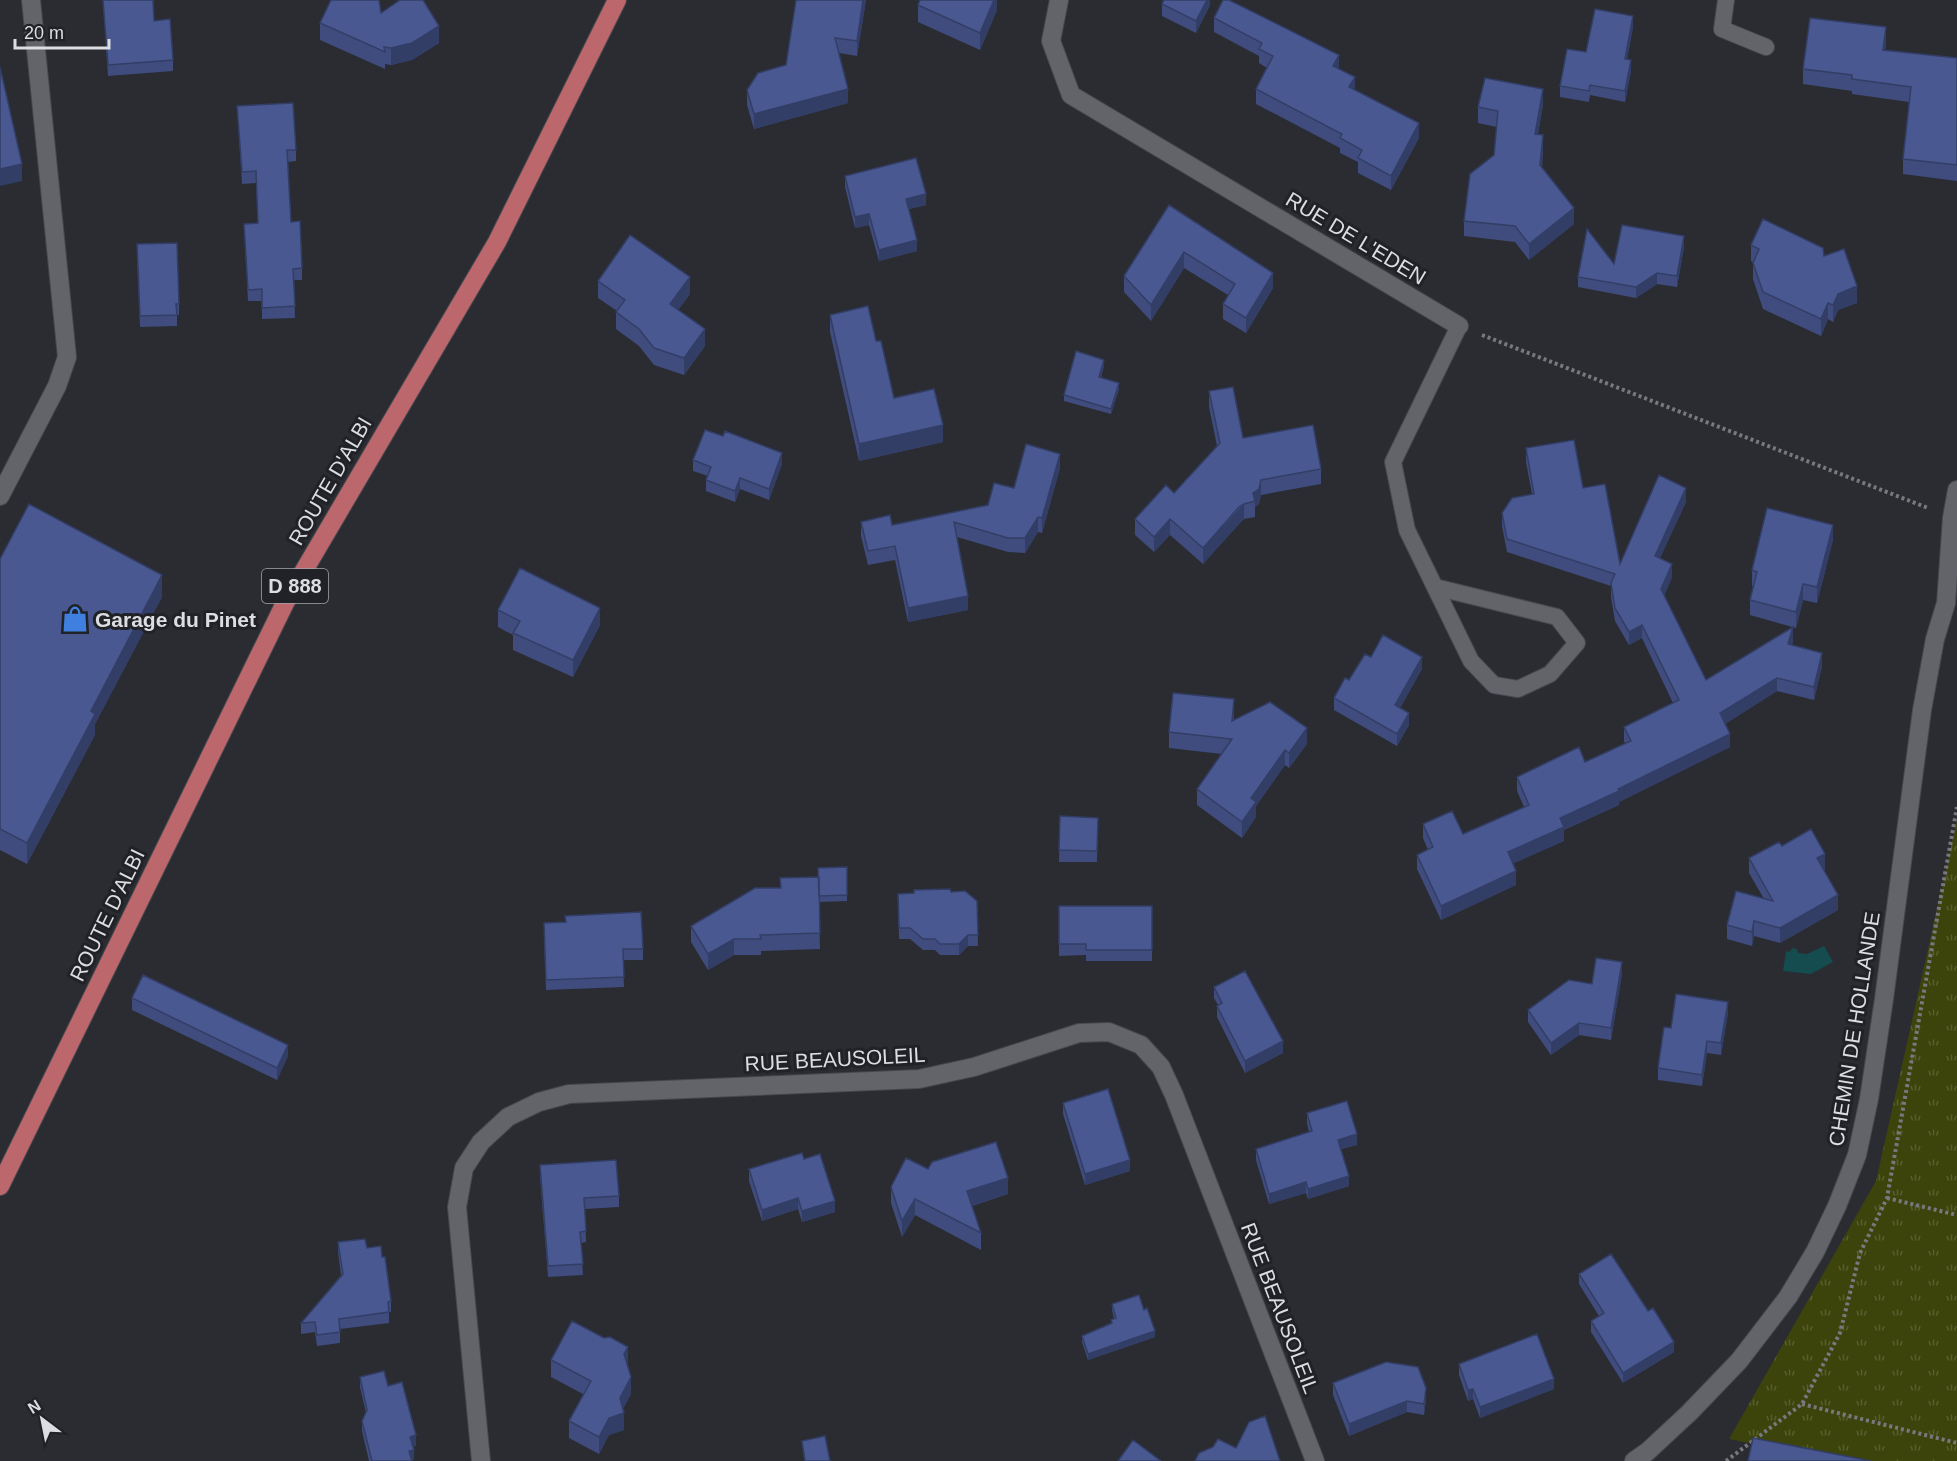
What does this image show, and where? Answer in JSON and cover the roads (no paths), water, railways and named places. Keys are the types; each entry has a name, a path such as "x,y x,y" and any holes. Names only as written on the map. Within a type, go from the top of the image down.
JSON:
{"main road":[{"name":"ROUTE D'ALBI","path":"0,1186 285,603 497,242 617,0"}],"street":[{"path":"0,496 57,386 67,357 31,0"},
{"name":"RUE DE L'EDEN","path":"1059,0 1051,41 1071,95 1459,326"},
{"name":"CHEMIN DE HOLLANDE","path":"1634,1461 1664,1436 1722,1380 1788,1297 1824,1234 1857,1155 1869,1100 1884,999 1922,710 1935,639 1952,605 1952,518 1957,490"},
{"name":"RUE BEAUSOLEIL","path":"481,1461 458,1207 464,1168 482,1142 508,1117 539,1102 569,1094 919,1079 974,1067 1079,1033 1109,1032 1141,1045 1161,1067 1174,1095 1315,1461"}],"lane":[{"path":"1726,0 1722,29 1766,47"},
{"path":"1435,587 1557,617 1576,643 1550,674 1518,689 1494,685 1472,661 1435,587 1407,530 1393,462 1459,326"}],"water":[{"path":"1824,946 1833,962 1811,974 1783,971 1786,951 1789,952 1793,948 1797,949 1798,953 1807,954"}],"place":[{"name":"Garage du Pinet","path":"75,619"}]}
